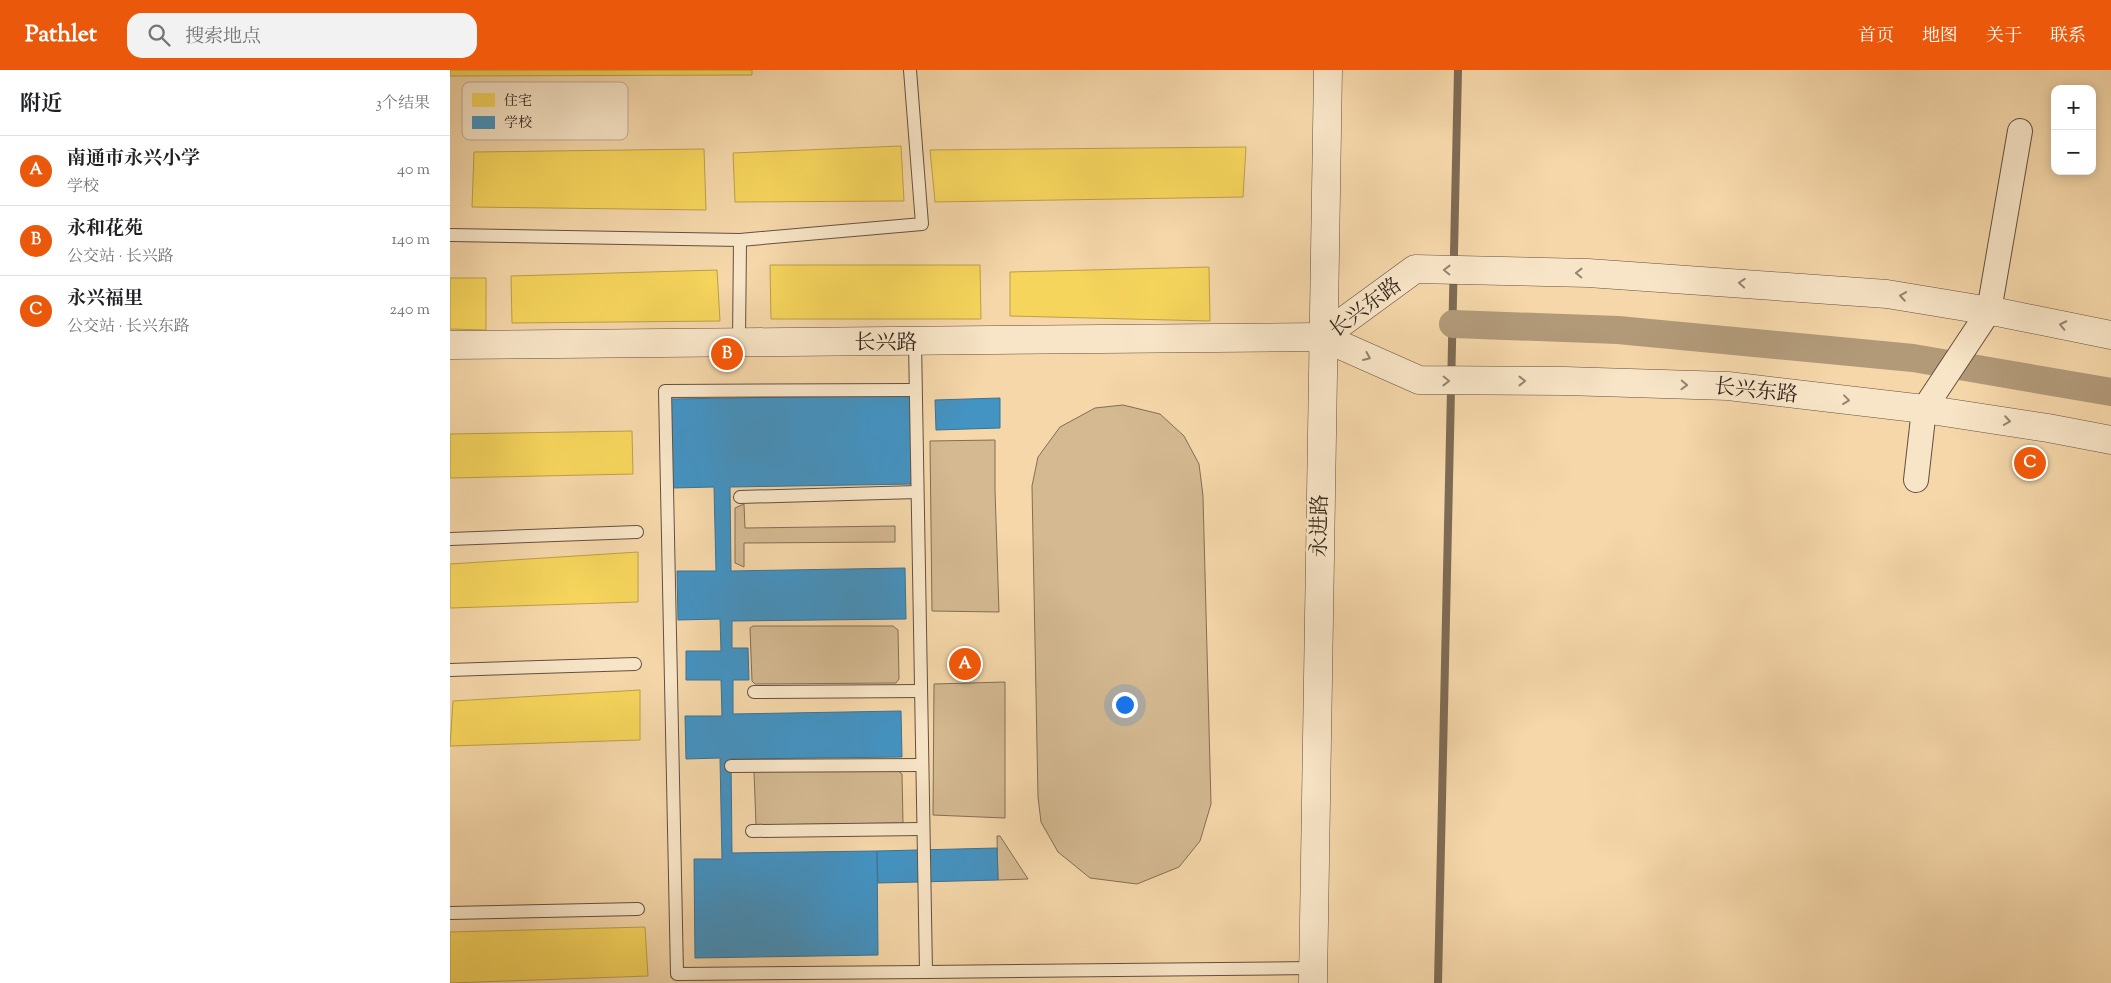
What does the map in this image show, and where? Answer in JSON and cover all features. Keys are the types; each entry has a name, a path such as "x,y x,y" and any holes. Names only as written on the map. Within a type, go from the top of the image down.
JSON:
{"street":[{"name":"永进路","path":"1313,976 1322,338 1328,70"},
{"path":"1916,480 1924,409 1989,310 2020,131"},
{"name":"长兴东路","path":"1322,338 1415,269 1598,274 1886,294 1989,310 2111,335"},
{"name":"长兴东路","path":"1322,338 1419,380 1565,381 1728,386 1924,409 2048,428 2111,440"},
{"name":"长兴路","path":"450,345 739,341 915,342 1322,338"}],"lane":[{"path":"450,236 740,240 922,224 910,70"},
{"path":"739,341 740,240"},
{"path":"915,342 922,829 926,972"},
{"path":"915,390 665,391 677,974 926,972 1313,976"},
{"path":"740,497 917,492"},
{"path":"450,539 638,532"},
{"path":"450,670 635,664"},
{"path":"754,692 921,691"},
{"path":"731,766 922,765"},
{"path":"752,831 922,829"},
{"path":"450,913 638,910"}],"shaded area":[{"path":"1123,405 1160,414 1184,436 1199,464 1203,496 1211,804 1200,841 1179,867 1137,884 1090,878 1058,852 1041,822 1038,797 1032,486 1038,457 1060,427 1095,408"},
{"path":"995,440 999,612 932,611 930,441"},
{"path":"744,504 745,528 895,526 895,542 744,543 744,567 735,563 735,508"},
{"path":"753,626 893,626 898,630 899,679 896,683 755,684 752,681 750,628"},
{"path":"1005,682 1005,818 933,815 934,684"},
{"path":"758,770 897,770 902,774 903,823 756,825 754,772"},
{"path":"997,836 1000,836 1028,879 998,880"}],"building: 住宅":[{"path":"450,70 752,70 752,75 450,76"},
{"path":"901,146 904,201 735,202 733,153"},
{"path":"1246,147 1243,197 935,202 930,150"},
{"path":"704,149 706,210 472,207 474,152"},
{"path":"770,265 980,265 981,319 771,319"},
{"path":"1209,267 1210,321 1010,316 1010,272"},
{"path":"717,270 720,321 512,323 511,276"},
{"path":"450,278 486,278 486,330 450,329"},
{"path":"632,431 633,474 450,478 450,434"},
{"path":"638,552 638,602 450,608 450,564"},
{"path":"640,690 640,740 450,746 453,701"},
{"path":"645,927 648,976 450,983 450,932"}],"building: 学校":[{"path":"913,395 914,484 730,487 731,571 905,568 906,619 732,621 732,648 748,648 749,680 733,680 733,714 901,711 902,757 731,759 732,853 877,851 878,955 695,958 694,859 722,859 720,758 686,759 685,716 722,716 721,680 686,680 686,651 721,651 720,619 678,620 677,571 716,571 714,487 672,488 671,399"},
{"path":"1000,398 1000,428 936,430 935,400"},
{"path":"997,848 998,880 878,883 877,851"}],"waterway":[{"path":"1438,983 1458,70"},
{"path":"1453,324 1618,330 1913,358 2111,392"}],"place":[{"name":"永和花苑","path":"727,354"},
{"name":"永兴福里","path":"2030,463"},
{"name":"南通市永兴小学","path":"965,664"}]}
